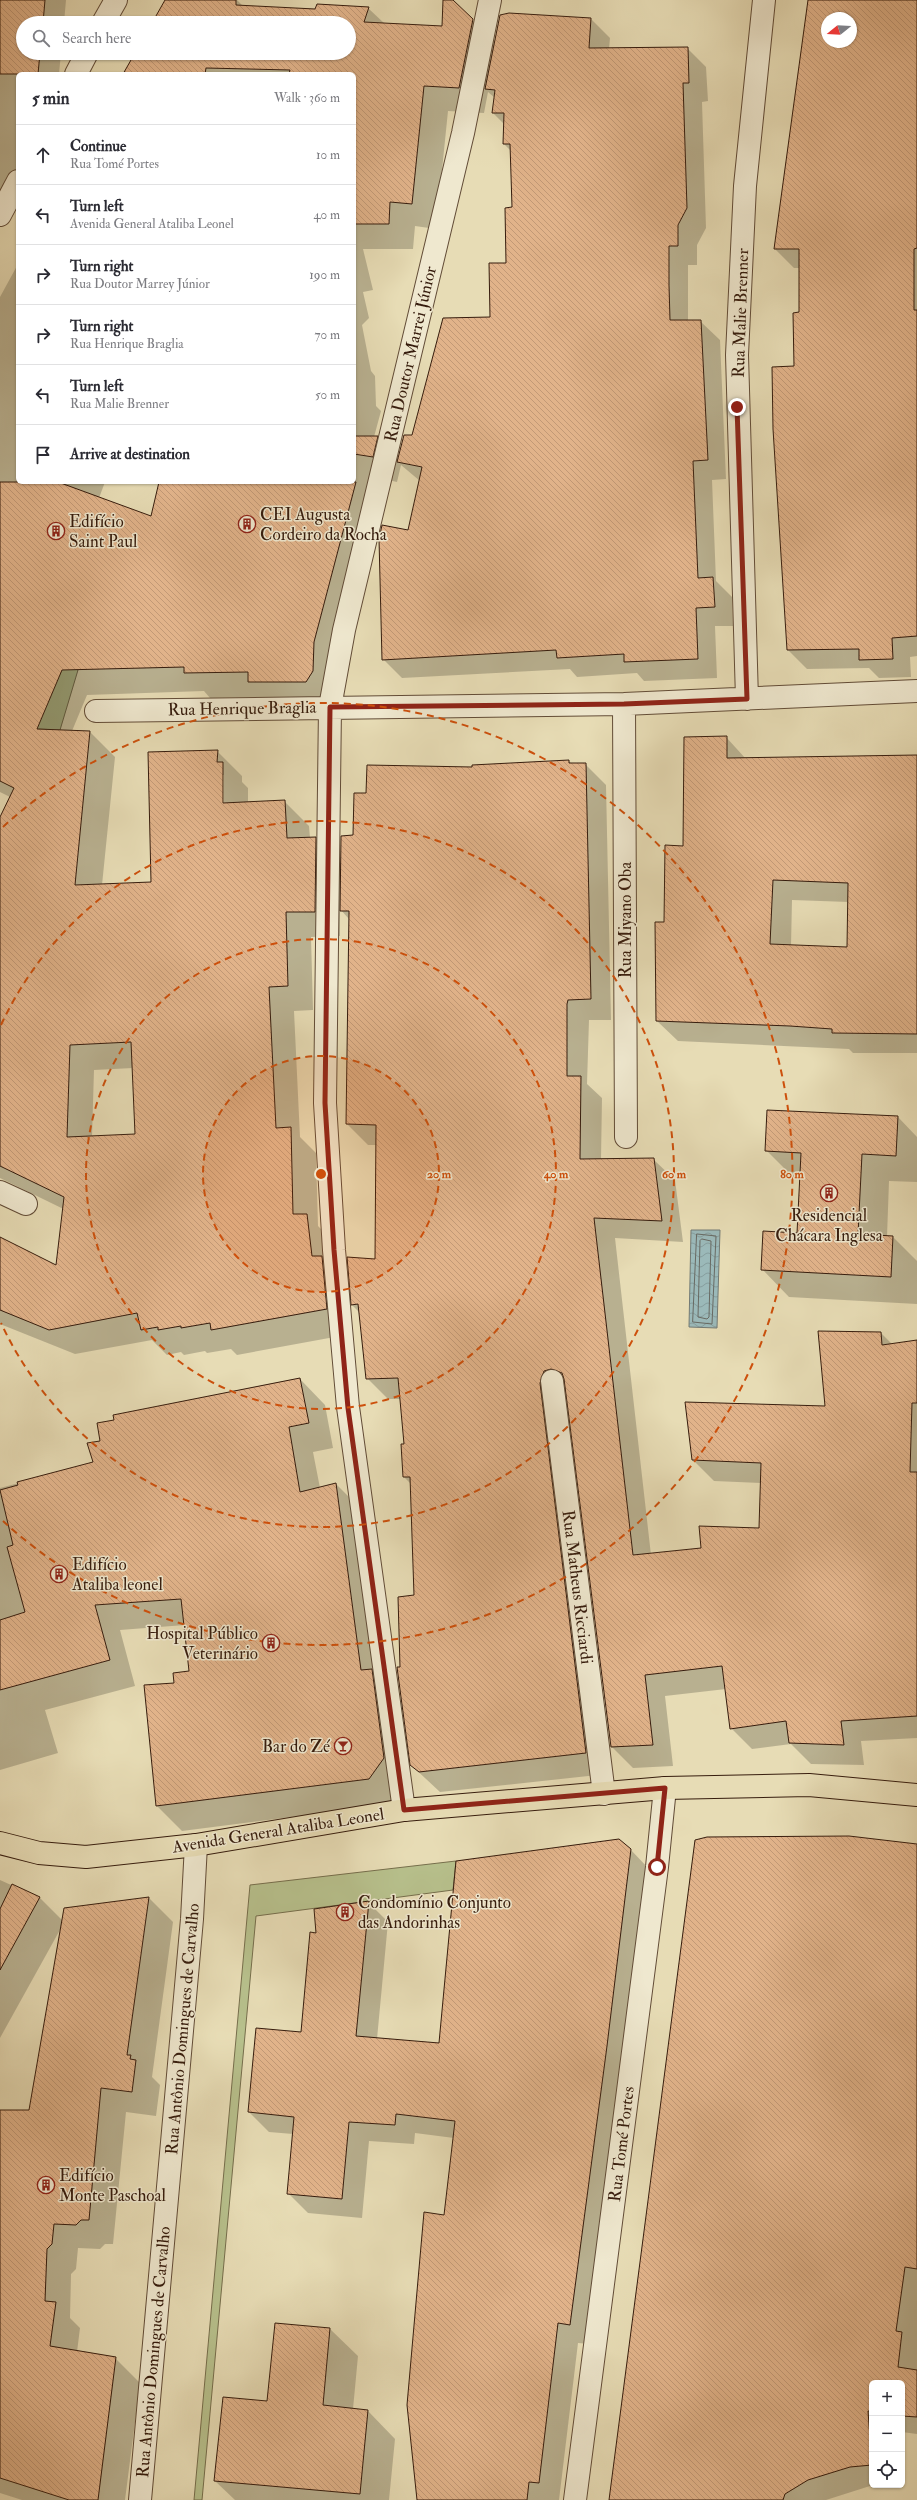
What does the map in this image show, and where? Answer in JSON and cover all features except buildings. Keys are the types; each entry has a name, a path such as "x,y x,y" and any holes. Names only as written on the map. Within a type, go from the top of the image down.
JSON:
{"main road":[{"name":"Avenida General Ataliba Leonel","path":"0,1843 38,1853 86,1857 196,1845 404,1810 665,1788 809,1785 917,1795"}],"street":[{"path":"107,16 116,0"},
{"name":"Rua Doutor Marrei Júnior","path":"404,1810 348,1408 334,1250 325,1103 330,707 344,630 463,133 490,0"},
{"name":"Rua Malie Brenner","path":"747,699 737,355 745,186 764,0"},
{"path":"77,72 83,60"},
{"path":"0,215 16,185"},
{"name":"Rua Henrique Braglia","path":"96,710 624,704 917,691"},
{"name":"Rua Miyano Oba","path":"624,704 626,1136"},
{"path":"0,1192 26,1204"},
{"name":"Rua Matheus Ricciardi","path":"552,1381 604,1794"},
{"name":"Rua Tomé Portes","path":"575,2500 657,1867 665,1788"},
{"name":"Rua Antônio Domingues de Carvalho","path":"140,2500 192,1919 196,1845"}],"green space":[{"path":"64,665 78,670 60,730 35,729"},
{"path":"456,1861 453,1890 256,1916 202,2500 194,2500 250,1885"}],"water":[{"path":"691,1230 720,1230 717,1328 689,1327"}],"place":[{"name":"CEI Augusta Cordeiro da Rocha","path":"247,524"},
{"name":"Edifício Saint Paul","path":"56,531"},
{"name":"Residencial Chácara Inglesa","path":"829,1193"},
{"name":"Edifício Ataliba leonel","path":"59,1574"},
{"name":"Hospital Público Veterinário","path":"271,1643"},
{"name":"Bar do Zé","path":"343,1746"},
{"name":"Condomínio Conjunto das Andorinhas","path":"345,1912"},
{"name":"Edifício Monte Paschoal","path":"46,2185"}],"route":[{"path":"657,1867 665,1788 404,1810 348,1408 334,1250 325,1103 330,707 624,704 747,699 737,407"}]}
